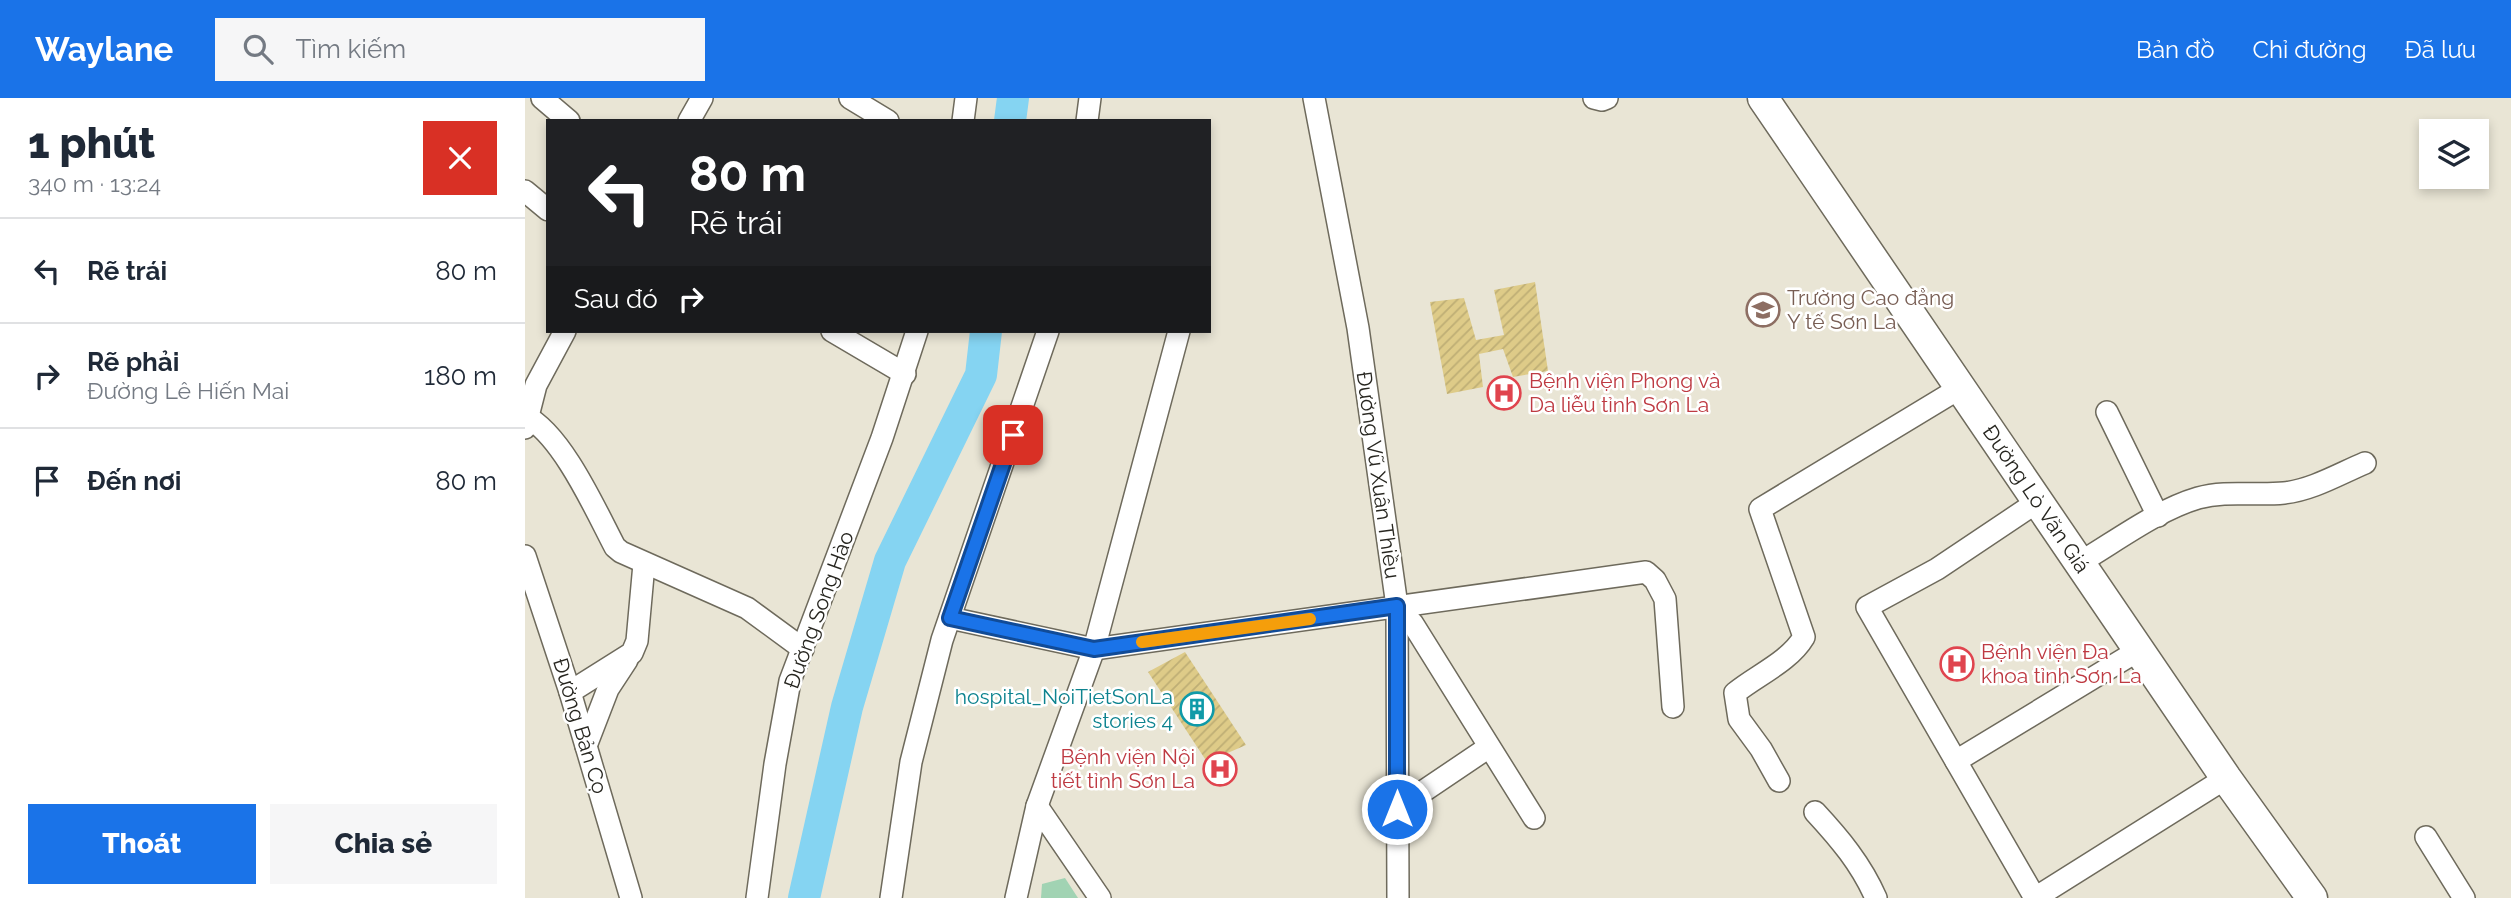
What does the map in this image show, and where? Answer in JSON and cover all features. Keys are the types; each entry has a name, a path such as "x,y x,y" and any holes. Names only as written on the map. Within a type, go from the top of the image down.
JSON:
{"highway":[{"name":"Đường Lò Văn Giá","path":"1763,98 2226,778 2312,898"}],"street":[{"path":"542,98 567,119"},
{"path":"690,119 701,98"},
{"path":"850,98 885,119"},
{"path":"963,119 966,98"},
{"path":"1087,119 1090,98"},
{"name":"Đường Vũ Xuân Thiều","path":"1314,98 1358,328 1397,606 1398,898"},
{"path":"1594,98 1607,98"},
{"path":"525,191 546,208"},
{"path":"564,333 530,382 526,420 544,431 568,461 615,547 644,564 747,608 803,649"},
{"path":"835,333 905,373"},
{"name":"Đường Song Hào","path":"757,898 775,764 790,681 905,373 916,333"},
{"path":"891,898 911,762 950,618 1047,333"},
{"path":"1016,898 1037,807 1094,649 1178,333"},
{"path":"1779,781 1761,749 1739,719 1735,693 1795,651 1804,637 1760,509 1960,388"},
{"path":"2107,412 2158,516"},
{"path":"2079,563 2158,516 2196,499 2218,494 2267,494 2301,490 2365,463"},
{"path":"2037,502 1937,569 1867,607 2035,898 2226,778"},
{"name":"Đường Bản Cọ","path":"525,556 570,692 631,898"},
{"path":"586,746 608,689 637,641 644,564"},
{"path":"950,618 1094,649 1647,572 1655,580 1665,599 1673,707"},
{"path":"1397,606 1413,624 1534,818"},
{"path":"1956,761 2139,650"},
{"path":"570,692 632,653"},
{"path":"1397,809 1489,747"},
{"path":"1037,807 1100,898"},
{"path":"1815,812 1847,847 1876,898"},
{"path":"2426,837 2464,898"}],"green space":[{"path":"1065,878 1078,898 1041,898 1042,884"}],"building":[{"path":"1535,282 1548,371 1513,377 1503,349 1479,354 1483,387 1447,394 1430,302 1464,298 1476,340 1504,335 1494,290"},
{"name":"hospital_NoiTietSonLa stories 4","path":"1185,652 1246,745 1207,762 1148,672"}],"waterway":[{"path":"1010,119 1013,98"},
{"path":"804,898 847,707 890,561 981,375 986,333"}],"slow traffic":[{"path":"1142,642 1310,619"}],"place":[{"name":"Trường Cao đẳng Y tế Sơn La","path":"1763,310"},
{"name":"Bệnh viện Phong và Da liễu tỉnh Sơn La","path":"1504,393"},
{"name":"Bệnh viện Đa khoa tỉnh Sơn La","path":"1957,664"},
{"name":"hospital_NoiTietSonLa stories 4","path":"1197,709"},
{"name":"Bệnh viện Nội tiết tỉnh Sơn La","path":"1220,769"}],"route":[{"path":"1013,435 950,618 1094,649 1397,606 1397,809"}]}
